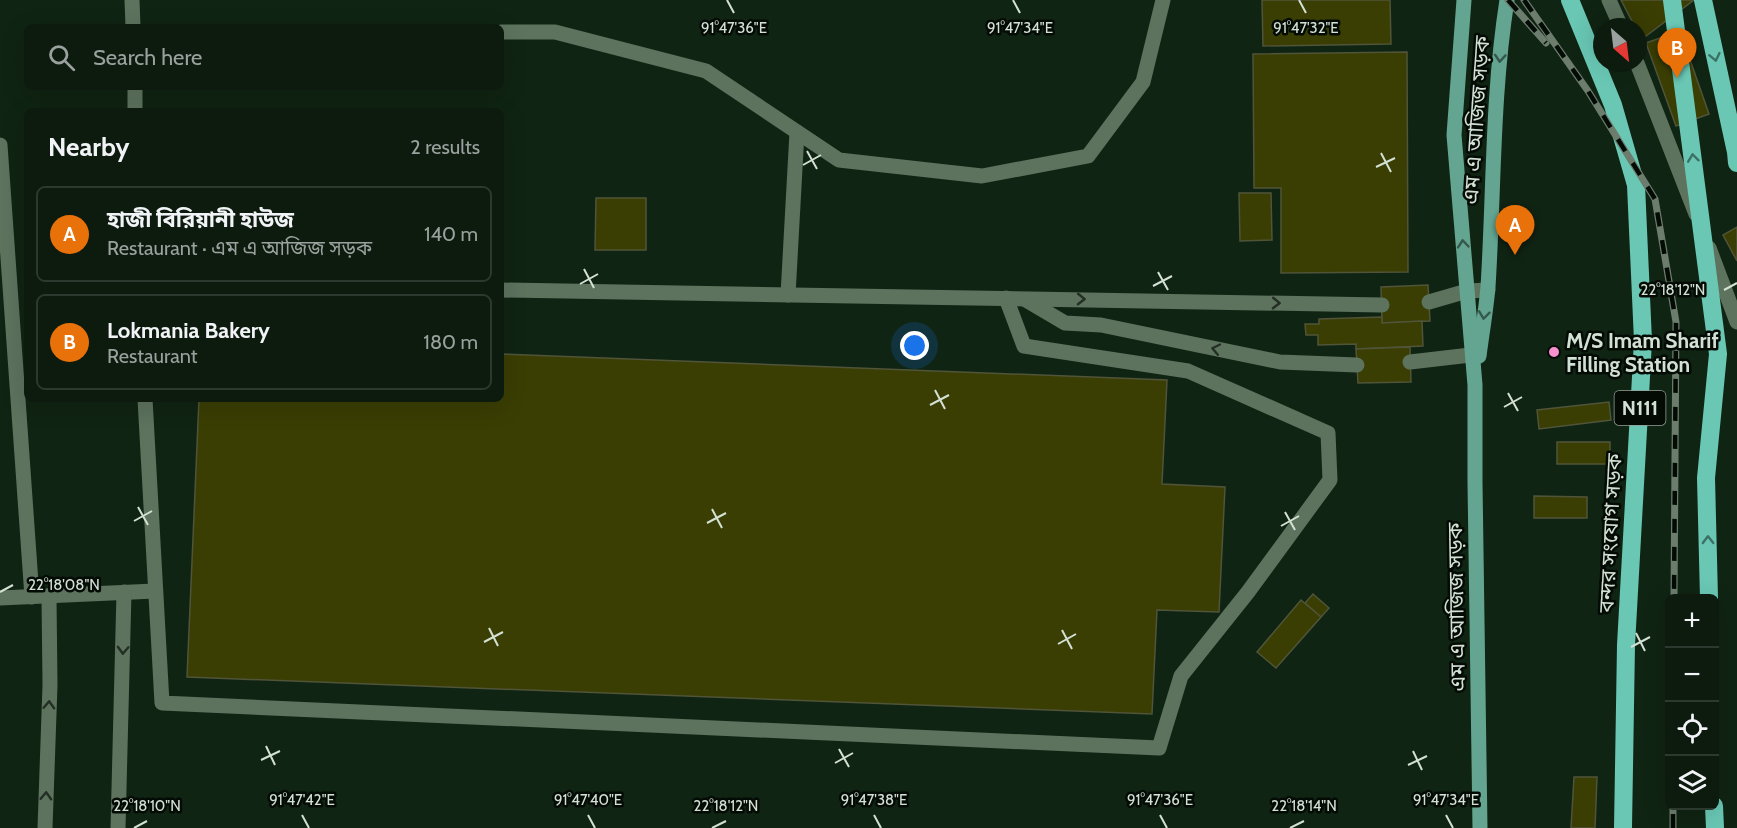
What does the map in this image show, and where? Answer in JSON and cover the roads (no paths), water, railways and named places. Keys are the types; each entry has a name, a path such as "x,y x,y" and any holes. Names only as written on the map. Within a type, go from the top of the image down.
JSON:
{"highway":[{"name":"বন্দর সংযোগ সড়ক","path":"1570,0 1613,105 1636,185 1643,341 1626,645 1623,828"},
{"path":"1672,0 1718,354 1706,478 1709,594"},
{"path":"1703,0 1737,163"},
{"path":"1714,810 1714,828"}],"main road":[{"name":"এম এ আজিজ সড়ক","path":"1464,0 1454,135 1467,291 1476,355 1475,482 1480,828"},
{"name":"এম এ আজিজ সড়ক","path":"1476,355 1488,290 1497,87 1507,0"}],"street":[{"path":"132,0 133,24"},
{"path":"504,32 555,32 706,70 839,160 982,176 1088,156 1143,82 1163,0"},
{"path":"1609,0 1617,18"},
{"path":"1640,72 1737,322"},
{"path":"135,90 135,108"},
{"path":"788,295 797,132"},
{"path":"0,145 32,597"},
{"path":"504,290 1382,305"},
{"path":"1429,302 1467,291 1488,290"},
{"path":"145,402 162,703 1159,748 1181,676 1248,592 1330,480 1328,433 1188,371 1024,346 1006,298"},
{"path":"1023,298 1065,323 1101,325 1280,362 1357,365"},
{"path":"1410,362 1476,355"},
{"path":"0,598 155,591"},
{"path":"118,828 124,592"},
{"path":"45,828 50,686 49,597"}],"railway":[{"path":"1508,0 1546,43"},
{"path":"1524,0 1588,91 1655,199 1676,322 1674,594"},
{"path":"1673,810 1673,828"}],"place":[{"name":"Lokmania Bakery","path":"1677,78"},
{"name":"হাজী বিরিয়ানী হাউজ","path":"1515,255"},
{"name":"M/S Imam Sharif Filling Station","path":"1554,352"}]}
